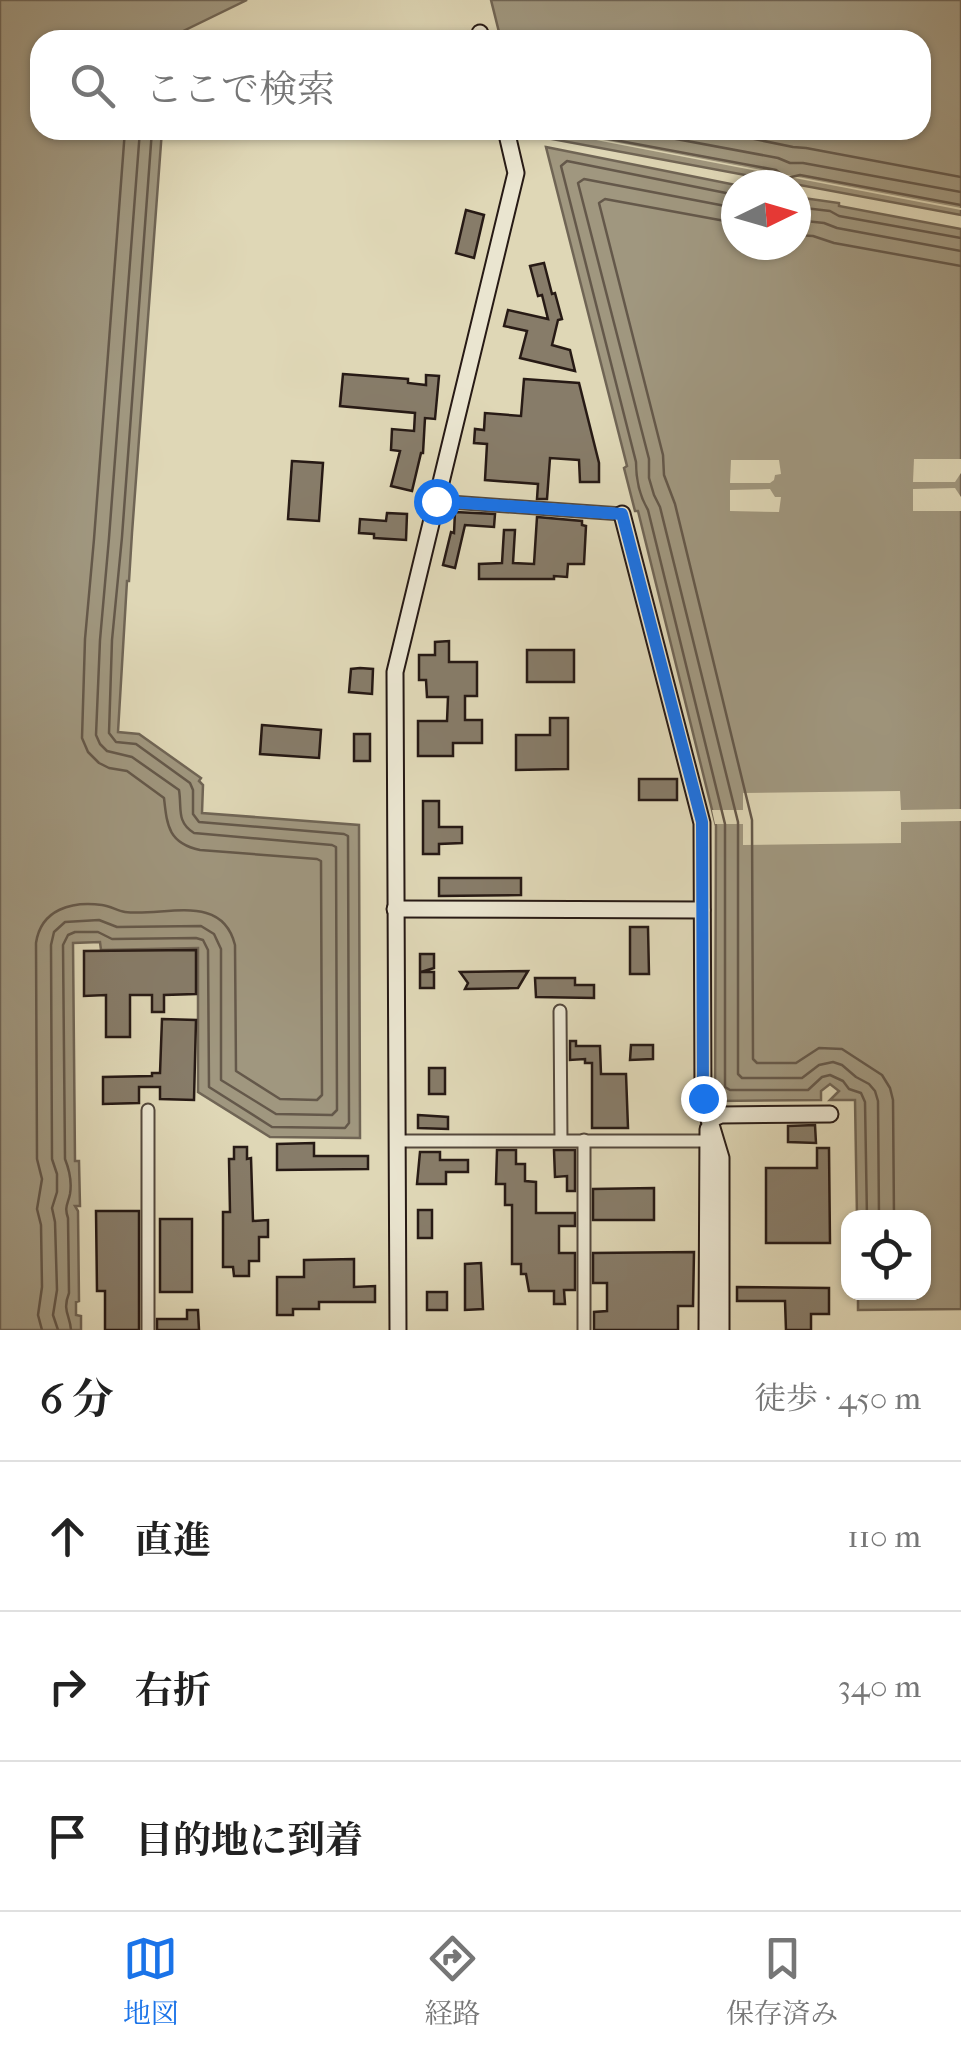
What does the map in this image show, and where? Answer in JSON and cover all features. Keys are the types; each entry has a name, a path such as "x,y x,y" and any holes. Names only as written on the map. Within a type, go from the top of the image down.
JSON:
{"street":[{"path":"398,1330 396,672 516,172 508,140"},
{"path":"436,501 622,514 702,822 703,1098 720,1158 722,1330"},
{"path":"395,909 702,910"},
{"path":"560,1011 561,1140"},
{"path":"148,1110 148,1330"},
{"path":"709,1120 722,1115 830,1114"},
{"path":"707,1330 709,1120"},
{"path":"584,1140 584,1330"},
{"path":"396,1141 707,1141"}],"water":[{"path":"0,0 247,0 185,30 30,30 30,140 161,140 118,732 139,734 201,778 202,813 359,825 360,1138 270,1137 198,1092 198,948 101,950 100,942 73,943 75,1161 79,1161 80,1206 75,1206 79,1301 76,1315 81,1316 81,1330 0,1330"},
{"path":"491,0 961,0 961,215 811,187 811,170 721,170 557,140 931,140 931,30 498,30"},
{"path":"546,147 721,182 721,260 811,260 811,199 961,229 961,1309 858,1310 858,1300 931,1300 931,1210 857,1210 855,1100 830,1100 839,1091 830,1084 821,1091 821,1100 715,1101 716,826 624,468 627,466"}],"pier":[{"path":"596,140 603,140 761,170"},
{"path":"811,179 961,208 961,210"},
{"path":"914,459 961,459 961,473 955,482 913,482"},
{"path":"731,460 779,460 781,474 775,475 770,483 730,483"},
{"path":"955,488 961,497 961,511 913,511 913,489"},
{"path":"770,489 775,497 781,497 779,512 730,511 730,490"},
{"path":"900,791 901,810 961,809 961,821 901,822 901,843 743,845 743,824 715,824 712,810 743,810 743,793"}],"building":[{"path":"466,210 484,215 474,258 456,253"},
{"path":"544,263 562,319 558,320 552,345 570,350 575,371 520,358 527,331 504,326 508,310 548,319 530,266"},
{"path":"343,374 408,379 408,383 426,385 426,375 439,376 435,419 425,418 423,453 412,491 391,486 400,451 391,450 392,429 414,431 415,413 340,406"},
{"path":"524,379 579,383 599,463 599,482 580,482 579,460 550,458 547,499 537,499 538,484 485,480 487,444 474,443 475,429 484,430 485,413 521,416"},
{"path":"292,461 323,463 319,521 288,519"},
{"path":"455,512 495,514 494,527 465,525 455,568 443,565 451,532 454,533"},
{"path":"387,513 407,514 406,540 359,533 360,519 386,521"},
{"path":"537,517 582,521 586,526 584,564 568,564 567,577 554,579 479,579 479,564 502,563 504,530 515,530 513,563 534,564"},
{"path":"449,641 449,662 477,662 477,696 465,696 465,720 482,720 482,743 453,743 453,756 418,756 418,721 447,721 448,697 427,697 426,680 419,680 419,655 435,655 435,642"},
{"path":"527,650 574,650 574,682 527,682"},
{"path":"351,669 373,669 372,694 349,692"},
{"path":"550,718 568,718 568,769 516,770 516,735 550,735"},
{"path":"262,725 321,730 319,758 260,754"},
{"path":"354,734 370,734 370,761 354,761"},
{"path":"639,779 677,779 677,800 639,800"},
{"path":"423,801 439,801 439,827 462,827 462,843 439,844 439,854 423,854"},
{"path":"439,878 521,878 521,895 439,896"},
{"path":"630,927 648,927 649,974 630,974"},
{"path":"196,950 196,994 164,995 164,1012 152,1012 152,995 130,995 130,1037 106,1037 106,995 84,996 84,951"},
{"path":"420,954 434,954 434,968 421,972 434,972 434,988 420,988"},
{"path":"528,971 518,988 465,989 468,983 460,972"},
{"path":"535,978 575,978 575,985 594,985 594,998 536,997"},
{"path":"162,1019 196,1020 194,1100 160,1099 160,1087 139,1087 139,1103 103,1104 103,1077 160,1073"},
{"path":"570,1041 576,1041 576,1046 600,1046 601,1074 626,1074 628,1128 592,1128 592,1063 585,1063 585,1059 570,1060"},
{"path":"631,1045 653,1045 653,1059 630,1060"},
{"path":"429,1068 445,1068 445,1094 429,1094"},
{"path":"418,1115 448,1117 448,1129 418,1128"},
{"path":"815,1125 816,1143 788,1142 788,1126"},
{"path":"314,1143 314,1156 368,1156 368,1169 277,1170 277,1144"},
{"path":"234,1147 247,1147 247,1159 251,1158 253,1221 268,1220 268,1237 259,1237 259,1261 249,1261 249,1276 234,1276 233,1267 223,1267 223,1212 230,1212 229,1159 234,1159"},
{"path":"817,1148 829,1148 830,1243 766,1243 766,1168 817,1168"},
{"path":"497,1150 516,1150 516,1164 525,1164 525,1181 536,1182 536,1213 575,1213 575,1226 559,1226 559,1253 575,1253 575,1290 564,1290 565,1304 554,1304 554,1291 529,1291 521,1264 512,1264 512,1205 505,1205 505,1184 496,1184"},
{"path":"554,1150 575,1150 575,1191 567,1191 567,1176 555,1177"},
{"path":"420,1152 440,1152 440,1160 468,1160 468,1172 446,1172 446,1184 417,1184"},
{"path":"654,1188 654,1220 593,1220 593,1189"},
{"path":"418,1210 432,1210 432,1238 418,1238"},
{"path":"96,1211 139,1211 139,1330 105,1330 105,1291 97,1291"},
{"path":"160,1219 192,1219 192,1292 160,1292"},
{"path":"694,1252 693,1306 678,1306 678,1330 594,1330 594,1312 607,1311 607,1283 593,1283 593,1253"},
{"path":"354,1259 354,1287 375,1286 375,1302 319,1302 319,1309 293,1309 293,1315 277,1315 277,1277 304,1277 304,1260"},
{"path":"481,1263 483,1309 465,1310 465,1264"},
{"path":"737,1287 829,1288 829,1314 811,1314 811,1330 786,1330 785,1301 737,1301"},
{"path":"427,1292 447,1292 447,1310 427,1310"},
{"path":"187,1310 198,1310 199,1330 157,1330 157,1319 187,1319"}],"route":[{"path":"436,501 622,514 702,822 703,1098"}]}
